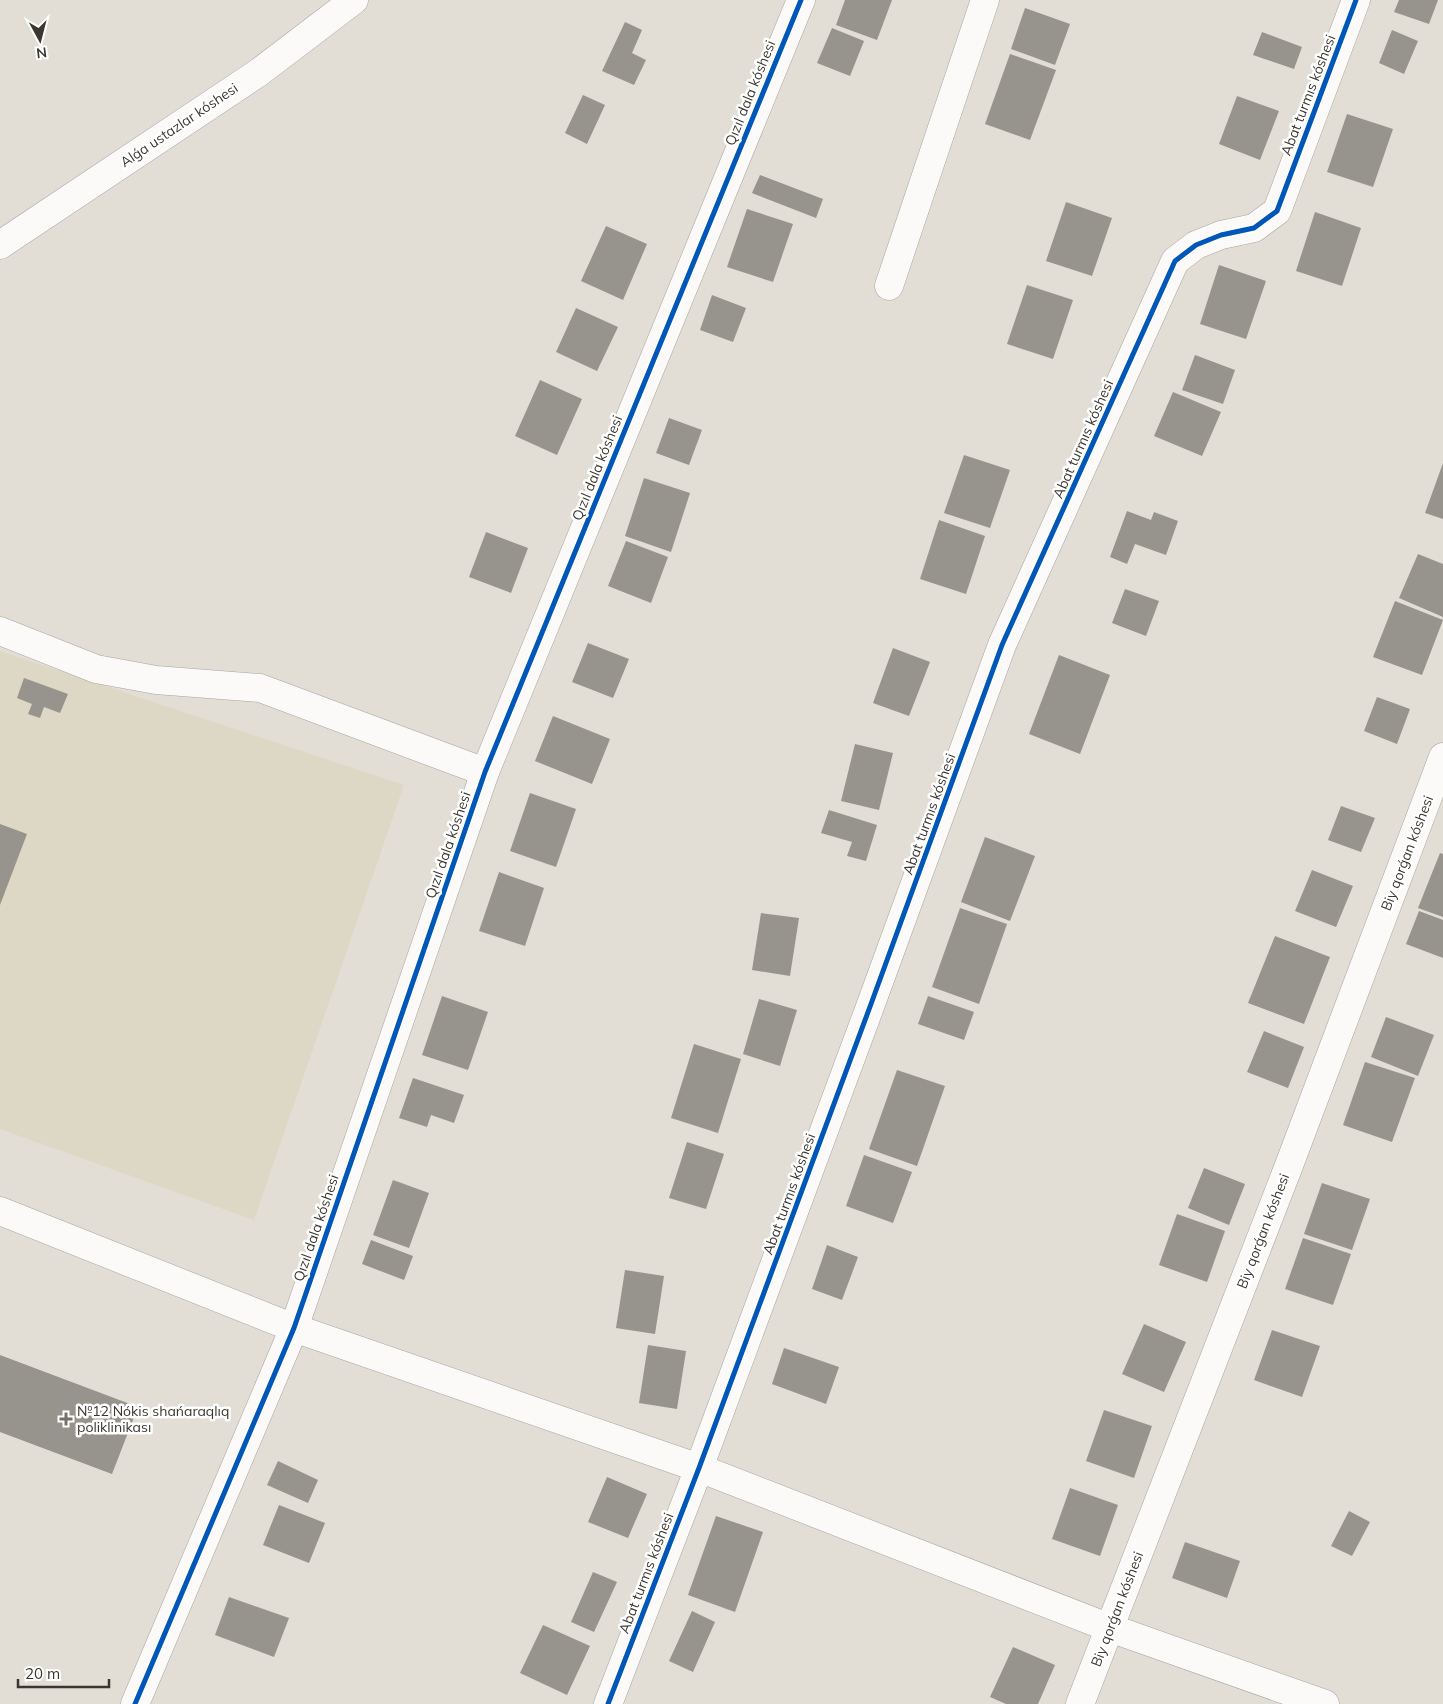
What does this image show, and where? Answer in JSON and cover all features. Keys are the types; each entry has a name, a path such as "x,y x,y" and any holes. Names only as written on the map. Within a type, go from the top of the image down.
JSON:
{"street":[{"name":"Alǵa ustazlar kóshesi","path":"0,245 258,72 354,0"},
{"name":"Qızıl dala kóshesi","path":"135,1704 294,1328 485,772 801,0"},
{"name":"Abat turmıs kóshesi","path":"608,1704 699,1468 868,1014 1002,645 1175,261 1196,245 1221,235 1254,228 1277,211 1356,0"},
{"path":"889,286 983,1"},
{"path":"0,631 96,669 156,680 260,688 485,772"},
{"name":"Biy qorǵan kóshesi","path":"1080,1704 1291,1158 1443,757"},
{"path":"0,1211 294,1328 699,1468 1110,1628 1325,1704"}],"shaded area":[{"path":"0,651 404,785 254,1220 0,1129"}],"building":[{"path":"845,0 892,0 877,40 836,25"},
{"path":"1399,0 1438,0 1429,24 1394,12"},
{"path":"1025,8 1070,24 1055,65 1011,49"},
{"path":"625,22 642,30 632,53 646,60 634,85 602,71"},
{"path":"832,28 864,41 850,76 817,63"},
{"path":"1392,30 1418,41 1404,74 1379,63"},
{"path":"1262,32 1302,47 1294,69 1253,55"},
{"path":"1010,54 1056,70 1030,140 985,124"},
{"path":"583,95 605,105 587,144 565,133"},
{"path":"1237,96 1279,111 1260,160 1219,144"},
{"path":"1347,114 1393,129 1373,187 1327,172"},
{"path":"760,175 823,199 816,218 752,193"},
{"path":"1066,202 1112,218 1092,276 1046,261"},
{"path":"747,209 793,224 773,282 727,267"},
{"path":"1315,212 1361,228 1342,286 1296,271"},
{"path":"606,226 647,244 623,300 581,281"},
{"path":"1219,265 1266,281 1246,339 1200,324"},
{"path":"1027,285 1073,300 1053,359 1007,344"},
{"path":"712,295 746,308 733,342 700,330"},
{"path":"576,308 618,327 597,371 556,352"},
{"path":"1195,355 1235,370 1223,404 1182,390"},
{"path":"540,380 582,399 557,455 515,436"},
{"path":"1173,392 1221,412 1202,456 1154,436"},
{"path":"669,418 702,430 689,465 656,453"},
{"path":"964,455 1010,470 990,528 944,513"},
{"path":"1443,463 1443,519 1425,513"},
{"path":"644,478 690,493 671,552 625,536"},
{"path":"1127,511 1151,520 1154,512 1178,521 1166,555 1135,544 1127,564 1110,557"},
{"path":"939,520 985,536 966,594 920,579"},
{"path":"486,532 528,548 511,593 469,577"},
{"path":"626,541 668,557 651,603 608,586"},
{"path":"1418,554 1443,564 1443,617 1399,598"},
{"path":"1125,589 1159,601 1146,636 1112,623"},
{"path":"1395,601 1443,620 1422,675 1373,657"},
{"path":"588,643 629,659 613,698 572,682"},
{"path":"893,648 930,662 909,716 873,703"},
{"path":"1059,655 1110,675 1080,754 1029,734"},
{"path":"24,678 68,694 60,713 44,707 40,718 28,714 32,704 17,698"},
{"path":"1377,697 1410,709 1397,744 1364,731"},
{"path":"553,716 610,739 592,784 535,761"},
{"path":"855,744 893,753 879,810 841,801"},
{"path":"530,793 576,809 556,867 510,851"},
{"path":"1341,806 1375,818 1361,852 1328,840"},
{"path":"829,810 877,825 866,861 847,856 852,842 821,833"},
{"path":"0,824 27,834 0,905"},
{"path":"985,837 1035,856 1010,921 961,902"},
{"path":"1440,853 1443,854 1443,917 1418,908"},
{"path":"1312,870 1353,886 1336,927 1295,911"},
{"path":"499,872 544,888 525,946 479,931"},
{"path":"960,908 1007,924 979,1004 932,987"},
{"path":"1419,911 1443,920 1443,958 1406,944"},
{"path":"761,913 799,918 790,976 752,970"},
{"path":"1275,936 1330,957 1304,1024 1248,1003"},
{"path":"442,996 488,1012 468,1070 422,1055"},
{"path":"928,996 974,1012 964,1040 918,1024"},
{"path":"759,999 797,1010 780,1066 743,1054"},
{"path":"1386,1017 1434,1035 1418,1076 1371,1057"},
{"path":"1264,1031 1304,1047 1288,1088 1247,1072"},
{"path":"694,1044 741,1059 718,1133 671,1118"},
{"path":"1365,1062 1415,1078 1392,1142 1343,1125"},
{"path":"897,1070 945,1086 917,1166 869,1149"},
{"path":"413,1078 464,1095 454,1123 431,1115 427,1127 399,1118"},
{"path":"687,1142 724,1154 706,1209 669,1198"},
{"path":"864,1155 912,1172 893,1223 846,1206"},
{"path":"1204,1168 1245,1184 1229,1225 1188,1208"},
{"path":"393,1180 429,1193 409,1248 373,1235"},
{"path":"1322,1183 1370,1199 1352,1250 1304,1234"},
{"path":"1177,1214 1225,1231 1207,1282 1159,1265"},
{"path":"1303,1238 1351,1254 1333,1305 1285,1289"},
{"path":"371,1240 413,1256 404,1280 362,1264"},
{"path":"827,1245 858,1257 842,1300 812,1289"},
{"path":"625,1270 664,1276 655,1334 616,1328"},
{"path":"1144,1324 1186,1342 1164,1392 1122,1374"},
{"path":"1272,1330 1320,1346 1302,1397 1254,1380"},
{"path":"648,1345 686,1351 677,1409 639,1403"},
{"path":"784,1348 839,1367 826,1404 772,1384"},
{"name":"№12 Nókis shańaraqlıq poliklinikası","path":"0,1355 138,1407 112,1474 0,1432"},
{"path":"1104,1410 1152,1426 1134,1478 1086,1461"},
{"path":"278,1461 318,1480 308,1503 267,1485"},
{"path":"607,1477 647,1494 628,1538 588,1522"},
{"path":"1070,1488 1118,1505 1100,1556 1052,1539"},
{"path":"279,1505 325,1523 309,1563 263,1545"},
{"path":"1349,1511 1370,1522 1352,1556 1331,1546"},
{"path":"716,1516 763,1532 735,1612 688,1595"},
{"path":"1185,1542 1240,1561 1227,1598 1172,1578"},
{"path":"593,1572 617,1582 594,1632 571,1622"},
{"path":"229,1597 289,1618 274,1657 215,1635"},
{"path":"692,1611 715,1622 693,1672 669,1661"},
{"path":"543,1625 590,1646 567,1695 520,1673"},
{"path":"1013,1647 1055,1665 1038,1704 1006,1704 990,1697"}],"cycle path":[{"path":"135,1704 294,1328 485,772 801,0"},
{"path":"608,1704 699,1468 1002,645 1175,261 1196,245 1221,235 1254,228 1277,211 1356,0"}],"place":[{"name":"№12 Nókis shańaraqlıq poliklinikası","path":"66,1419"}]}
